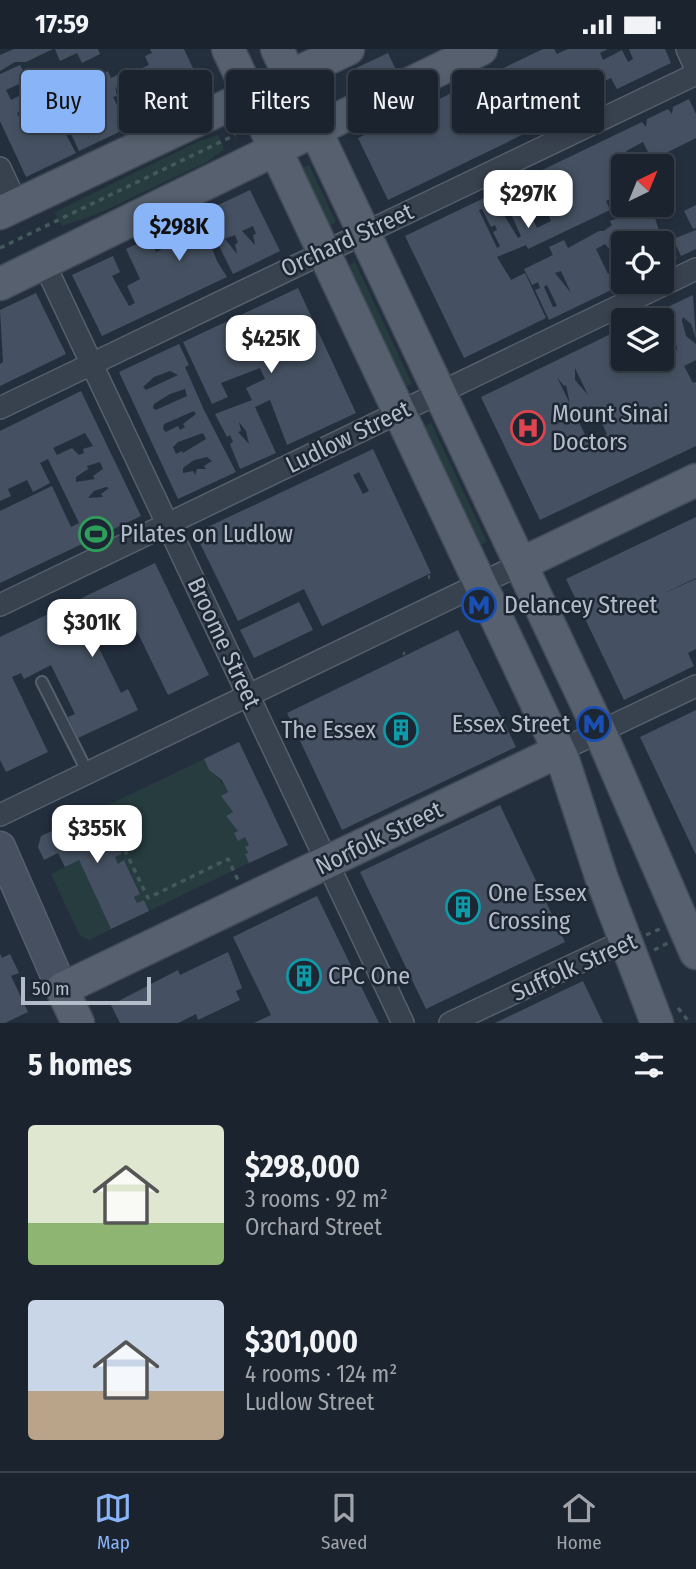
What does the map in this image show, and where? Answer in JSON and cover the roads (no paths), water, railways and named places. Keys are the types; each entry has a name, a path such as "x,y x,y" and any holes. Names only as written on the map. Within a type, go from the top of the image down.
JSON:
{"main road":[{"path":"228,49 238,70"},
{"path":"283,63 348,49"},
{"path":"334,122 481,49"},
{"path":"9,209 226,109"},
{"path":"268,133 559,751 667,1015"},
{"path":"0,284 39,249 276,151 311,133"},
{"path":"316,133 600,732 687,930"},
{"path":"521,565 696,481"},
{"name":"Norfolk Street","path":"62,989 559,751"},
{"path":"0,847 78,1023"}],"street":[{"path":"687,49 696,71"},
{"name":"Orchard Street","path":"0,408 696,71"},
{"path":"0,168 9,209"},
{"name":"Broome Street","path":"39,249 403,1023"},
{"name":"Ludlow Street","path":"0,605 696,269"},
{"path":"0,815 521,565"},
{"name":"Norfolk Street","path":"559,751 696,686"},
{"name":"Suffolk Street","path":"450,1023 640,945"}],"lane":[{"path":"42,682 88,773"}],"place":[{"name":"Mount Sinai Doctors","path":"528,428"},
{"name":"Pilates on Ludlow","path":"96,534"},
{"name":"Delancey Street","path":"479,605"},
{"name":"Essex Street","path":"594,724"},
{"name":"The Essex","path":"401,730"},
{"name":"One Essex Crossing","path":"463,907"},
{"name":"CPC One","path":"304,976"}]}
